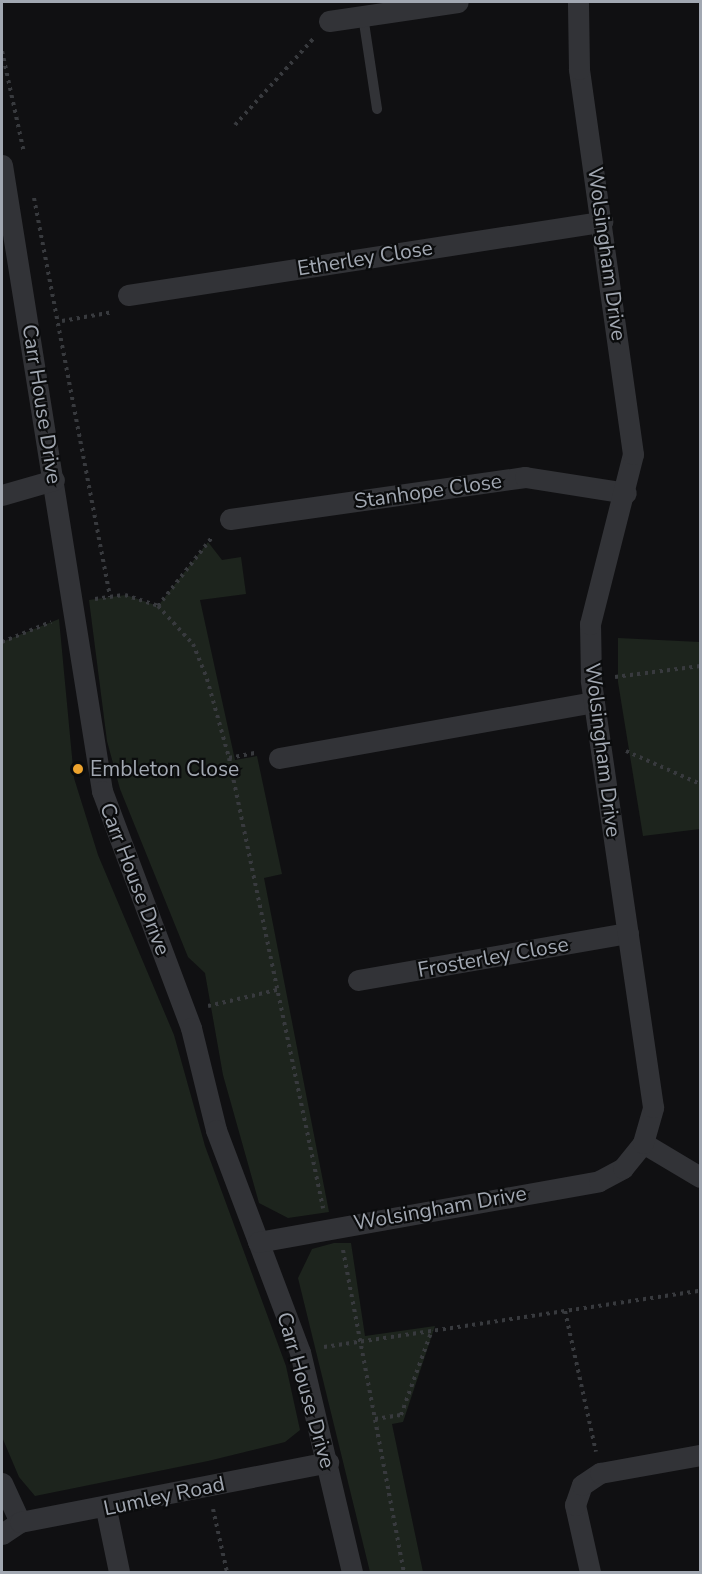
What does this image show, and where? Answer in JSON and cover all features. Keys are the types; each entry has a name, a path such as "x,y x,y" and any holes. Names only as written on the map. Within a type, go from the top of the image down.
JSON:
{"street":[{"path":"329,21 457,2"},
{"name":"Wolsingham Drive","path":"258,1242 333,1226 599,1181 623,1168 643,1143 653,1107 591,680 590,624 626,493 633,454 631,424 579,69 578,2"},
{"name":"Carr House Drive","path":"2,165 102,791 185,1011 216,1130 300,1352 328,1462 352,1572"},
{"name":"Etherley Close","path":"128,295 602,222"},
{"name":"Stanhope Close","path":"230,519 525,477 626,493"},
{"path":"2,495 54,480"},
{"path":"272,754 593,702"},
{"name":"Frosterley Close","path":"358,980 628,933"},
{"path":"643,1143 700,1177"},
{"path":"590,1572 575,1505 582,1485 600,1473 700,1455"},
{"name":"Lumley Road","path":"2,1534 20,1522 106,1509 328,1462"},
{"path":"2,1483 20,1522"},
{"path":"106,1509 119,1572"}],"lane":[{"path":"363,16 377,109"}],"path":[{"path":"235,125 329,21"},
{"path":"2,51 27,164"},
{"path":"32,186 62,321 110,597 139,597 158,606 193,644 230,758 278,990 360,1340 404,1572"},
{"path":"62,321 112,314 128,295"},
{"path":"158,606 230,519"},
{"path":"2,642 75,615"},
{"path":"591,680 700,666"},
{"path":"601,754 628,751 700,784"},
{"path":"230,758 272,754"},
{"path":"185,1011 278,990"},
{"path":"300,1352 360,1340 700,1291"},
{"path":"565,1311 600,1473"},
{"path":"375,1419 401,1415 432,1330"},
{"path":"208,1487 227,1572"}],"shaded area":[{"path":"208,542 222,560 241,557 246,594 200,600 235,760 257,756 282,874 264,878 329,1212 288,1218 259,1203 223,1075 205,973 188,957 120,789 107,741 89,600 126,595 158,606"},
{"path":"59,619 74,778 98,855 174,1035 205,1146 286,1366 300,1430 285,1442 208,1461 35,1496 19,1477 2,1437 2,642"},
{"path":"618,638 700,642 700,829 643,836 618,682"},
{"path":"334,1243 351,1243 365,1336 435,1326 403,1422 392,1424 423,1572 370,1572 298,1278 312,1249"}],"place":[{"name":"Embleton Close","path":"78,769"}]}
